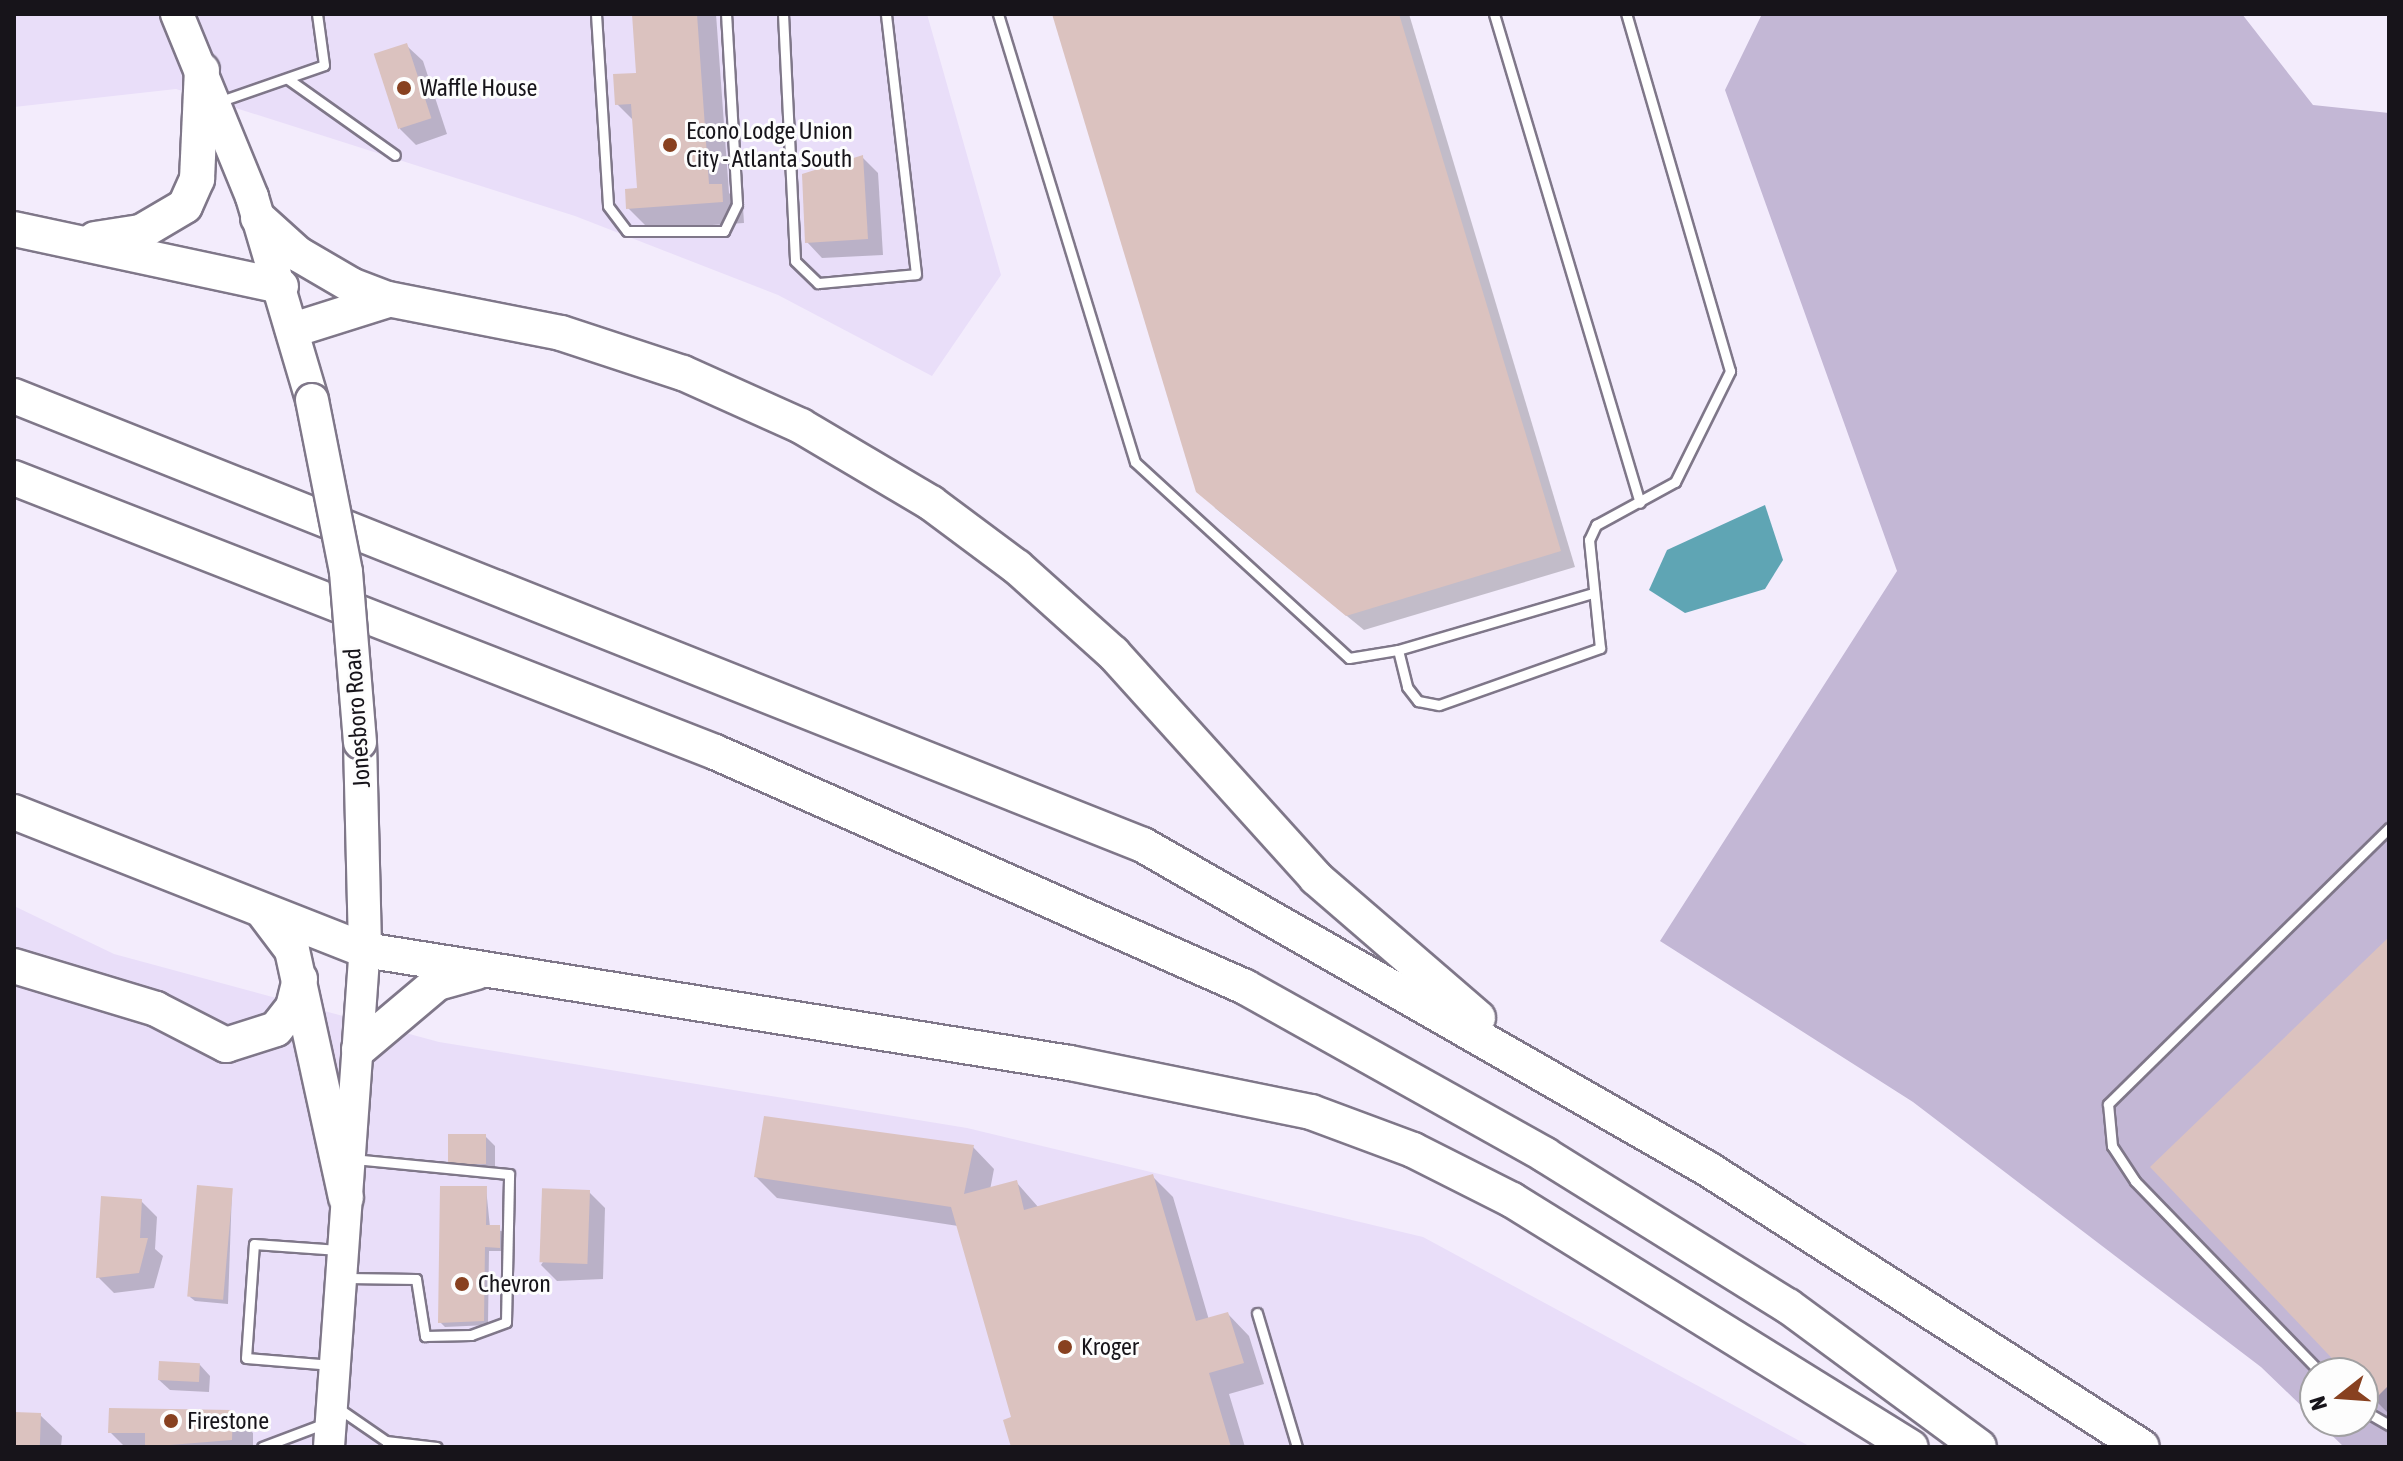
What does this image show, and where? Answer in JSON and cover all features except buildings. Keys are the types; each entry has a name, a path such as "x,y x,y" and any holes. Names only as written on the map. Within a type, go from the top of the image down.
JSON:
{"highway":[{"name":"Jonesboro Road","path":"177,14 202,70 258,218 281,286 312,400 346,572 360,742 365,950"},
{"path":"83,240 141,232 185,206 197,179 202,70"},
{"path":"258,218 298,254 388,299 561,333 683,373 801,426 931,503 1017,567 1113,653 1316,878 1536,1068"},
{"path":"14,229 83,240 281,286"},
{"path":"293,330 388,299"},
{"path":"14,396 1143,845 1536,1068 1761,1202 2142,1447"},
{"path":"14,478 644,723 1245,987 1545,1155 1775,1297 1979,1447"},
{"path":"14,812 365,950 1070,1063 1311,1112 1413,1150 1512,1200 1911,1447"},
{"path":"260,910 283,931 300,979 346,1197"},
{"path":"14,966 156,1009 226,1045 276,1029 293,1007 300,979"},
{"path":"359,1049 437,983 487,970"}],"main road":[{"name":"Jonesboro Road","path":"330,1424 365,950"}],"lane":[{"path":"215,103 324,65 328,56 317,14"},
{"path":"596,14 608,206 627,231 724,231 737,204 726,14"},
{"path":"783,14 795,261 818,283 916,274 886,14"},
{"path":"998,14 1135,462 1349,658 1398,650 1593,593"},
{"path":"1494,14 1640,503"},
{"path":"1398,650 1407,687 1418,701 1439,705 1591,656 1602,639 1588,558 1596,525 1675,482 1730,363 1626,14"},
{"path":"288,79 395,155"},
{"path":"2306,1357 2135,1181 2112,1146 2108,1104 2389,828"},
{"path":"332,1365 246,1358 254,1244 416,1279 425,1336 471,1335 506,1322 509,1174 350,1159"},
{"path":"1257,1313 1297,1447"},
{"path":"262,1447 330,1424 386,1441 437,1447"}],"shaded area":[{"path":"14,14 927,14 1001,275 932,376 778,295 575,216 176,89 14,107"},
{"path":"1762,14 2242,14 2313,105 2389,113 2389,1447 2344,1447 2334,1437 2379,1437 2379,1357 2299,1357 2299,1404 2261,1367 1913,1102 1660,941 1897,571 1725,90"},
{"path":"14,906 114,954 439,1042 967,1128 1423,1237 1811,1447 14,1447"}],"water":[{"path":"1765,505 1783,560 1765,589 1685,613 1649,590 1667,550"}],"place":[{"name":"Waffle House","path":"404,88"},
{"name":"Econo Lodge Union City - Atlanta South","path":"670,145"},
{"name":"Chevron","path":"462,1284"},
{"name":"Kroger","path":"1065,1347"},
{"name":"Firestone","path":"171,1421"}]}
